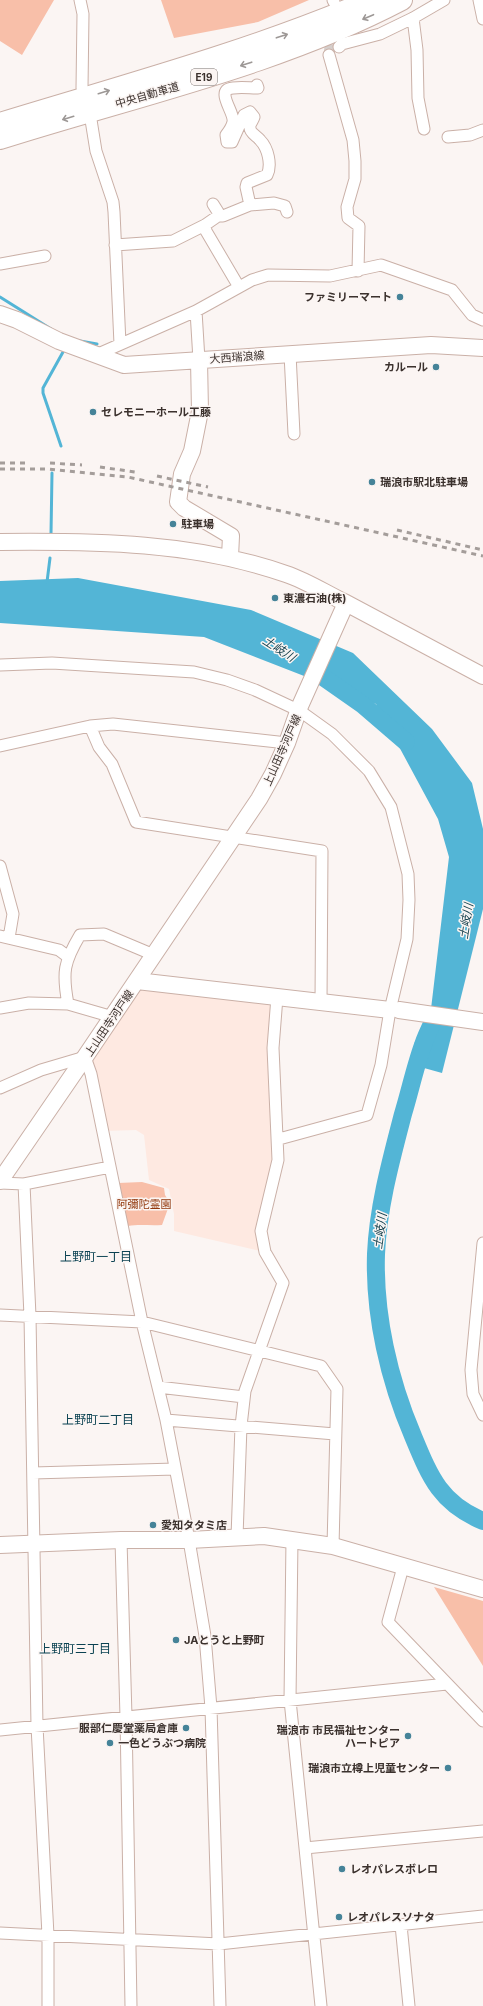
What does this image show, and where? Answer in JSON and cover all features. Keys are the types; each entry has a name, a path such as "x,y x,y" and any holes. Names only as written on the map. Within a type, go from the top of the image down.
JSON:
{"highway":[{"name":"中央自動車道","path":"0,123 152,78 288,34 370,0"},
{"name":"中央自動車道","path":"0,139 250,63 309,42 378,13 402,0"}],"main road":[{"name":"大西瑞浪線","path":"0,314 17,320 59,341 115,363 128,365 431,345 483,348"},
{"path":"199,360 200,411 192,451 182,474 178,502 184,508 231,536 230,557"},
{"path":"0,542 157,546 230,557 287,574 346,603 483,676"},
{"name":"上山田寺河戸線","path":"0,1182 113,1017 263,792 287,743 300,709 346,603"},
{"path":"137,981 394,1010 483,1022"},
{"path":"0,1544 121,1540 189,1540 264,1536 333,1546 483,1589"}],"street":[{"path":"80,0 83,14 82,88"},
{"path":"339,47 342,44 380,34 413,18 444,0"},
{"path":"479,0 483,19"},
{"path":"413,18 417,50 418,98 424,129"},
{"path":"329,55 353,140 355,179 347,207 348,218 359,226 358,271"},
{"path":"250,205 246,187 247,182 267,175 269,171 266,151 260,140 250,129 254,118 250,112 244,115 232,142 226,142 226,135 231,127 233,117 224,94 231,88 258,88 257,85"},
{"path":"91,120 96,151 113,202 120,344"},
{"path":"448,137 470,135 483,130"},
{"path":"213,204 218,212 218,216"},
{"path":"115,245 173,241 205,225 218,216 222,216 250,205 281,204 287,212"},
{"path":"205,225 206,231 239,287"},
{"path":"0,264 45,256"},
{"path":"96,355 196,311 252,280 268,275 330,276 380,265 452,290 472,315 483,320"},
{"path":"196,311 199,360"},
{"path":"290,354 294,434"},
{"path":"0,665 52,663 194,672 255,690 300,709 332,734 369,771 391,807 408,874 409,900 407,939 394,1010 367,1115 279,1139"},
{"path":"0,746 90,726 113,724 287,743"},
{"path":"90,726 99,747 112,764 136,822 233,839 322,851 321,1002"},
{"path":"0,866 13,914 4,937 59,950 67,956"},
{"path":"68,1004 65,987 67,956 80,935 104,934 154,955"},
{"path":"237,1537 241,1426 244,1398 258,1350 283,1283 265,1252 261,1231 278,1160 279,1139 275,1124 273,1048 277,997"},
{"path":"0,1008 28,1003 68,1004 113,1017"},
{"path":"0,1088 41,1070 85,1057 91,1074 142,1322 166,1420 189,1540 204,1636 211,1708 220,2006"},
{"path":"0,1182 24,1184 110,1167"},
{"path":"24,1184 30,1316 37,1726 48,1935 48,2006"},
{"path":"483,1243 471,1370 473,1394 483,1415"},
{"path":"0,1315 142,1322 321,1366 337,1389 333,1546"},
{"path":"158,1386 244,1398"},
{"path":"166,1420 335,1434"},
{"path":"33,1473 175,1469"},
{"path":"292,1539 290,1700 321,2006"},
{"path":"121,1540 126,1717 131,2006"},
{"path":"403,1567 388,1622 483,1720"},
{"path":"0,1730 447,1684"},
{"path":"305,1848 483,1831"},
{"path":"0,1933 219,1944 483,1916"},
{"path":"401,1925 409,2006"}],"shaded area":[{"path":"137,981 277,997 279,1139 259,1229 265,1252 174,1231 174,1214 169,1189 149,1180 144,1135 136,1130 103,1131 85,1057"}],"green space":[{"path":"0,0 54,0 22,55 0,41"},
{"path":"161,0 309,0 258,22 174,38"},
{"name":"阿彌陀霊園","path":"142,1182 164,1188 165,1195 170,1203 162,1225 128,1226 118,1183"},
{"path":"434,1587 483,1601 483,1666"}],"water":[{"path":"78,578 251,610 353,653 432,729 472,783 483,829 483,909 442,1073 424,1068 449,857 438,819 376,704 204,637 0,623 0,581"}],"waterway":[{"path":"0,297 51,329"},
{"path":"80,341 97,344"},
{"path":"61,446 43,393 43,388 63,352"},
{"path":"51,534 52,473"},
{"path":"47,582 50,558"},
{"name":"土岐川","path":"323,677 363,705 406,742"},
{"name":"土岐川","path":"438,1012 426,1036 417,1062 398,1131 382,1201 376,1254 376,1277 380,1324 390,1370 404,1415 431,1476 446,1497 456,1506 483,1521"}],"tunnel":[{"path":"329,55 332,30"}],"railway":[{"path":"0,463 26,463"},
{"path":"50,463 82,465"},
{"path":"100,467 135,472"},
{"path":"0,469 48,469 128,477 483,556"},
{"path":"157,476 208,487"},
{"path":"397,530 483,550"}],"place":[{"name":"ファミリーマート","path":"400,297"},
{"name":"カルール","path":"436,367"},
{"name":"セレモニーホール工藤","path":"93,412"},
{"name":"瑞浪市駅北駐車場","path":"372,482"},
{"name":"駐車場","path":"173,524"},
{"name":"東濃石油(株)","path":"275,598"},
{"name":"愛知タタミ店","path":"153,1525"},
{"name":"JAとうと上野町","path":"176,1640"},
{"name":"服部仁慶堂薬局倉庫","path":"186,1728"},
{"name":"瑞浪市 市民福祉センター ハートピア","path":"408,1736"},
{"name":"一色どうぶつ病院","path":"110,1743"},
{"name":"瑞浪市立樽上児童センター","path":"448,1768"},
{"name":"レオパレスボレロ","path":"342,1869"},
{"name":"レオパレスソナタ","path":"339,1917"}],"district":[{"name":"上野町一丁目","path":"96,1257"},
{"name":"上野町二丁目","path":"98,1420"},
{"name":"上野町三丁目","path":"75,1649"}]}
